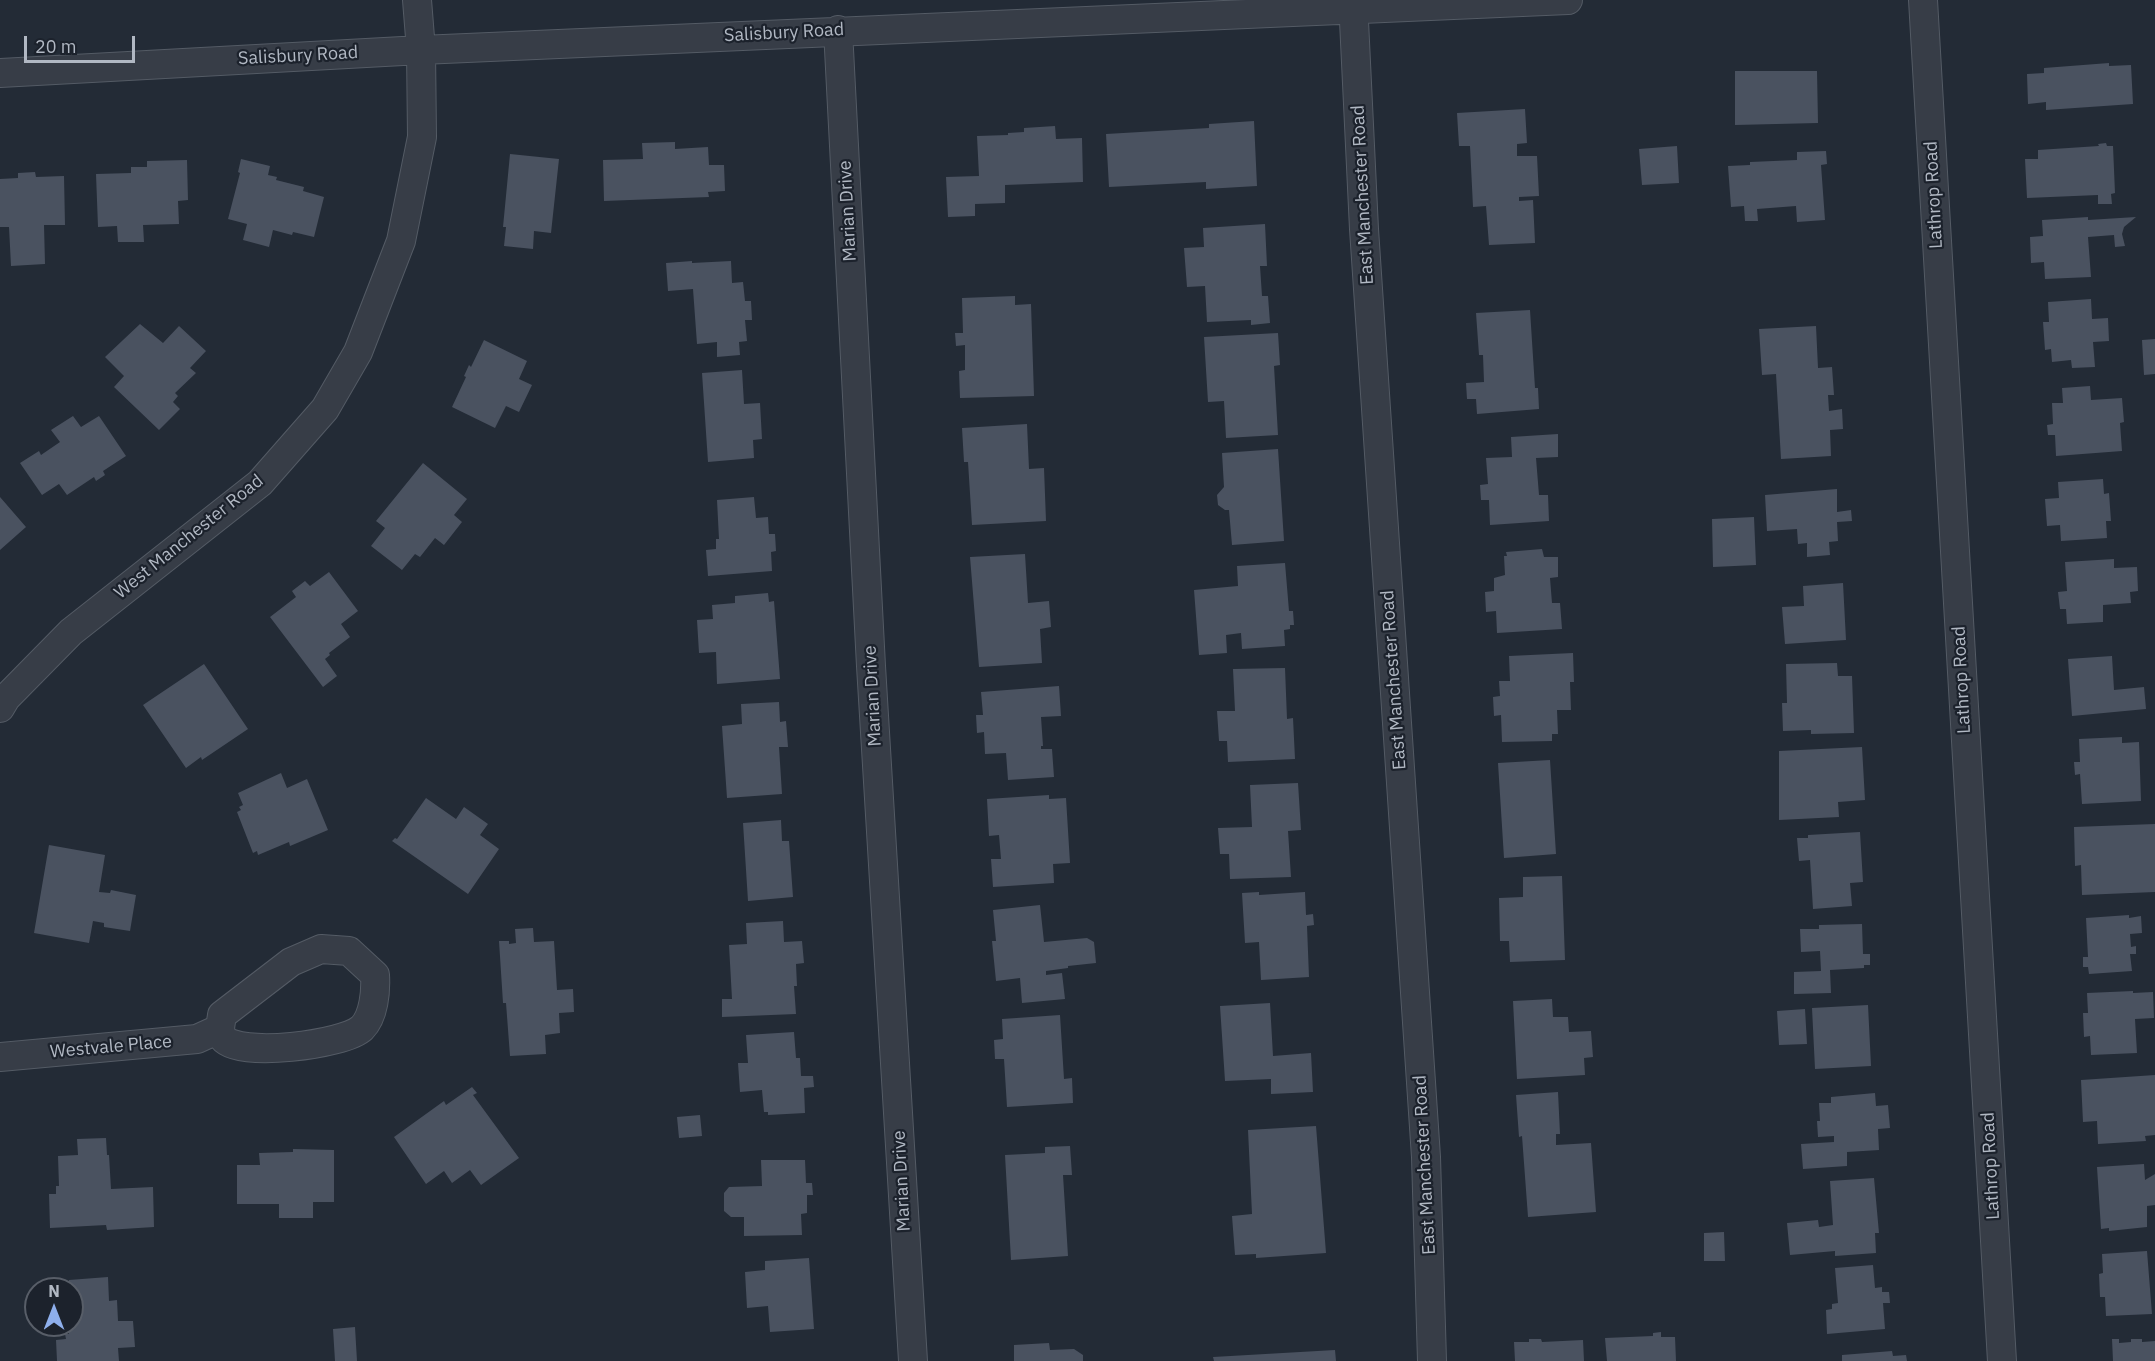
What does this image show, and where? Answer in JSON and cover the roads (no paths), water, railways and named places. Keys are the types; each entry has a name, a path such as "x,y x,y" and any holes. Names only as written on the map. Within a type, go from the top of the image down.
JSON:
{"street":[{"name":"West Manchester Road","path":"0,708 6,698 71,632 260,483 325,409 358,352 401,241 422,137 421,50 417,0"},
{"name":"Salisbury Road","path":"0,73 421,50 1353,5 1568,0"},
{"name":"Lathrop Road","path":"1923,0 2002,1361"},
{"name":"East Manchester Road","path":"1353,5 1364,241 1426,1157 1432,1361"},
{"name":"Marian Drive","path":"838,30 871,666 913,1361"},
{"path":"321,949 349,951 375,975 370,1014 362,1028 344,1037 297,1048 238,1046 224,1040 219,1029 222,1016 248,995 291,962 321,949"},
{"name":"Westvale Place","path":"0,1057 197,1039 219,1029"}]}
